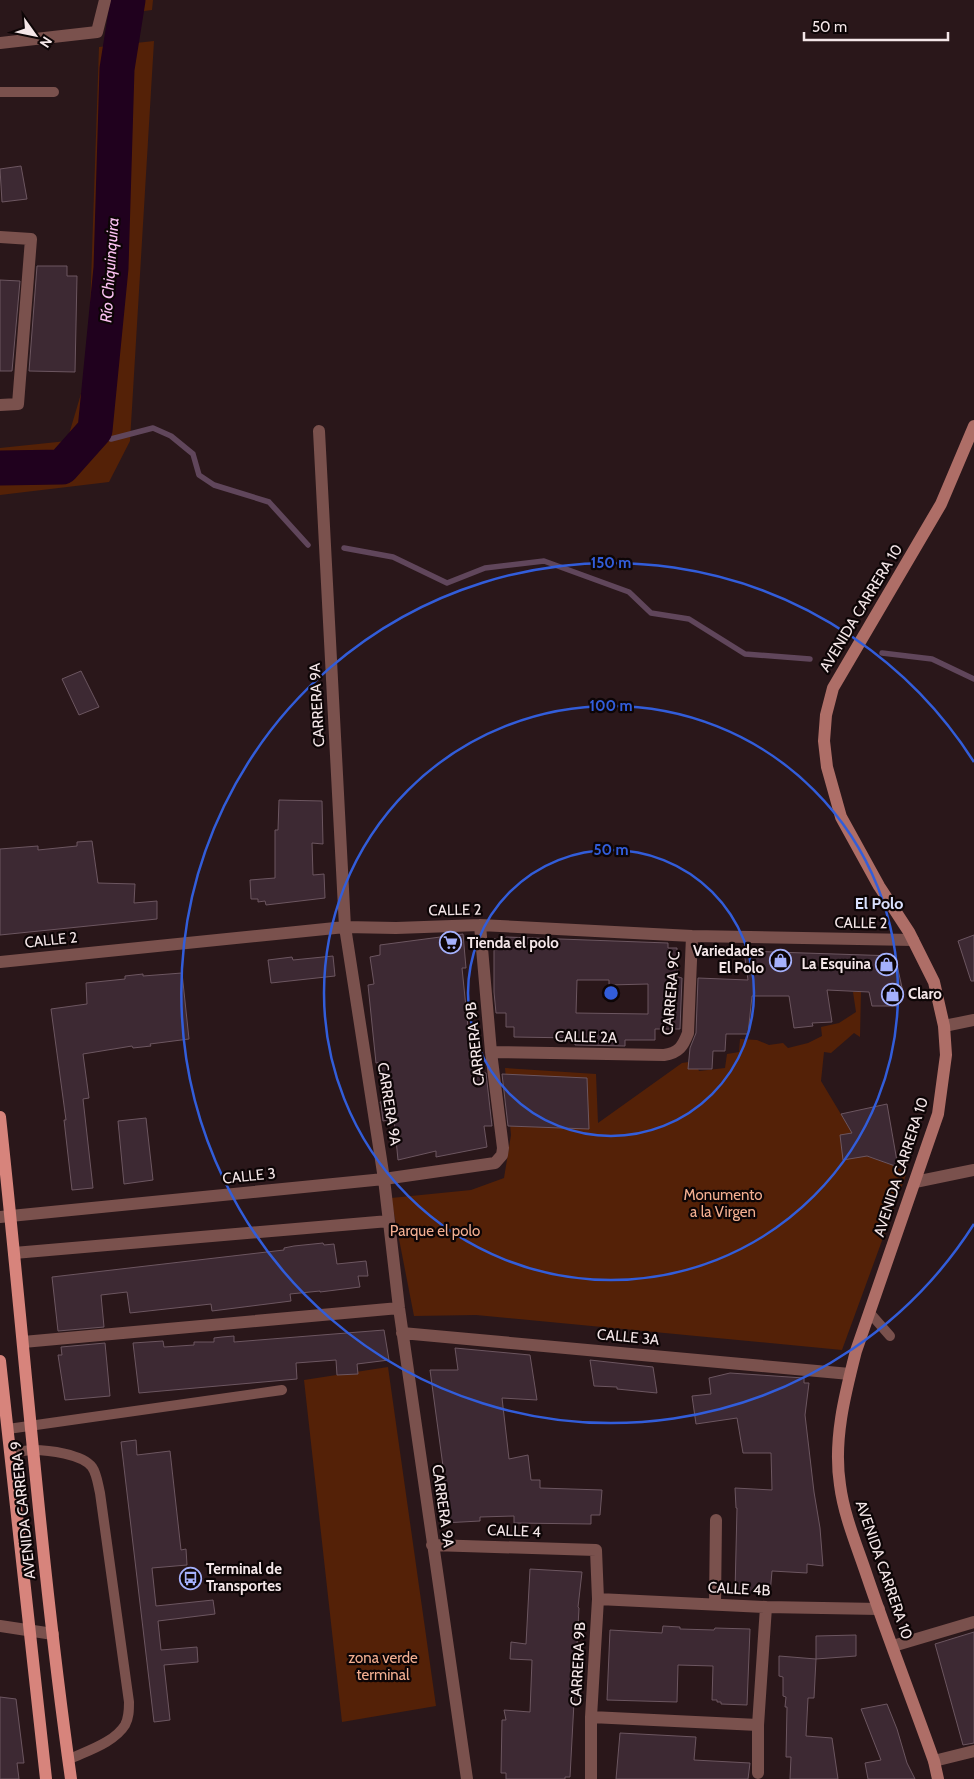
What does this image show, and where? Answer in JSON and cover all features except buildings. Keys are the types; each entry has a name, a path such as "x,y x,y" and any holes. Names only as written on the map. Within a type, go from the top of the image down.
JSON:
{"main road":[{"name":"AVENIDA CARRERA 10","path":"938,1779 934,1761 845,1512 840,1484 838,1451 841,1417 850,1374 869,1312 938,1114 946,1054 944,1026 934,982 913,940 879,886 841,817 827,767 824,740 826,716 833,688 941,504 974,426"},
{"name":"AVENIDA CARRERA 9","path":"0,1117 5,1217 14,1253 52,1634 71,1779"},
{"name":"AVENIDA CARRERA 9","path":"0,1361 46,1779"}],"street":[{"path":"0,43 97,32 105,0"},
{"path":"0,237 31,239 18,404 0,405"},
{"name":"CARRERA 9A","path":"319,431 345,927 384,1178 402,1333 467,1779"},
{"name":"CALLE 2","path":"0,962 345,927 396,928 480,925 692,936 913,940"},
{"name":"CARRERA 9B","path":"480,925 491,1052 503,1148 502,1156 499,1160"},
{"name":"CARRERA 9C","path":"678,1051 688,1033 692,936"},
{"path":"944,1026 974,1020"},
{"name":"CALLE 2A","path":"491,1052 664,1055 678,1051"},
{"name":"CALLE 3","path":"5,1217 384,1178 489,1165 499,1160"},
{"path":"915,1182 974,1170"},
{"path":"14,1253 389,1221"},
{"path":"23,1342 399,1308"},
{"name":"CALLE 3A","path":"402,1333 850,1374"},
{"path":"715,1604 716,1520"},
{"name":"CALLE 4","path":"432,1545 596,1550"},
{"name":"CARRERA 9B","path":"591,1779 591,1717 598,1599 596,1550"},
{"name":"CALLE 4B","path":"598,1599 879,1610"},
{"path":"758,1773 758,1725 766,1607"},
{"path":"893,1646 974,1622"},
{"path":"0,1626 52,1634"},
{"path":"591,1717 758,1725"},
{"path":"934,1761 974,1751"}],"lane":[{"path":"0,92 54,92"},
{"path":"869,1312 890,1336"},
{"path":"8,1429 282,1390"},
{"path":"10,1453 33,1450 69,1455 82,1459 91,1466 96,1475 100,1493 129,1702 129,1715 125,1725 116,1735 68,1760"}],"green space":[{"path":"115,0 153,0 152,10 112,15"},
{"path":"154,41 130,441 109,482 0,495 0,448 67,441 88,370 99,47"},
{"name":"Monumento a la Virgen","path":"861,991 860,1037 854,1033 831,1053 824,1052 821,1081 866,1156 898,1167 906,1175 842,1350 476,1315 414,1316 391,1198 471,1190 504,1178 511,1135 505,1068 596,1074 598,1123 682,1063 695,1061 699,1071 725,1068 727,1054 739,1052 740,1039 757,1040 769,1045 783,1043 788,1048 808,1043 822,1036 821,1027 839,1023 856,1012 853,992"},
{"name":"zona verde terminal","path":"388,1367 436,1706 342,1722 304,1380"}],"waterway":[{"name":"Río Chiquinquira","path":"0,468 62,467 95,430 111,268 117,69 128,0"},
{"path":"95,430 111,439 153,428 171,436 193,454 199,475 214,485 269,502 308,545"},
{"path":"344,548 393,557 447,583 485,568 544,561 629,592 651,613 689,619 745,654 810,659"},
{"path":"882,653 932,659 974,679"}],"place":[{"name":"Tienda el polo","path":"451,943"},
{"name":"Variedades El Polo","path":"780,960"},
{"name":"La Esquina","path":"887,964"},
{"name":"Claro","path":"892,994"},
{"name":"Terminal de Transportes","path":"190,1578"}],"district":[{"name":"El Polo","path":"879,903"}],"park label":[{"name":"Parque el polo","path":"435,1231"}]}
